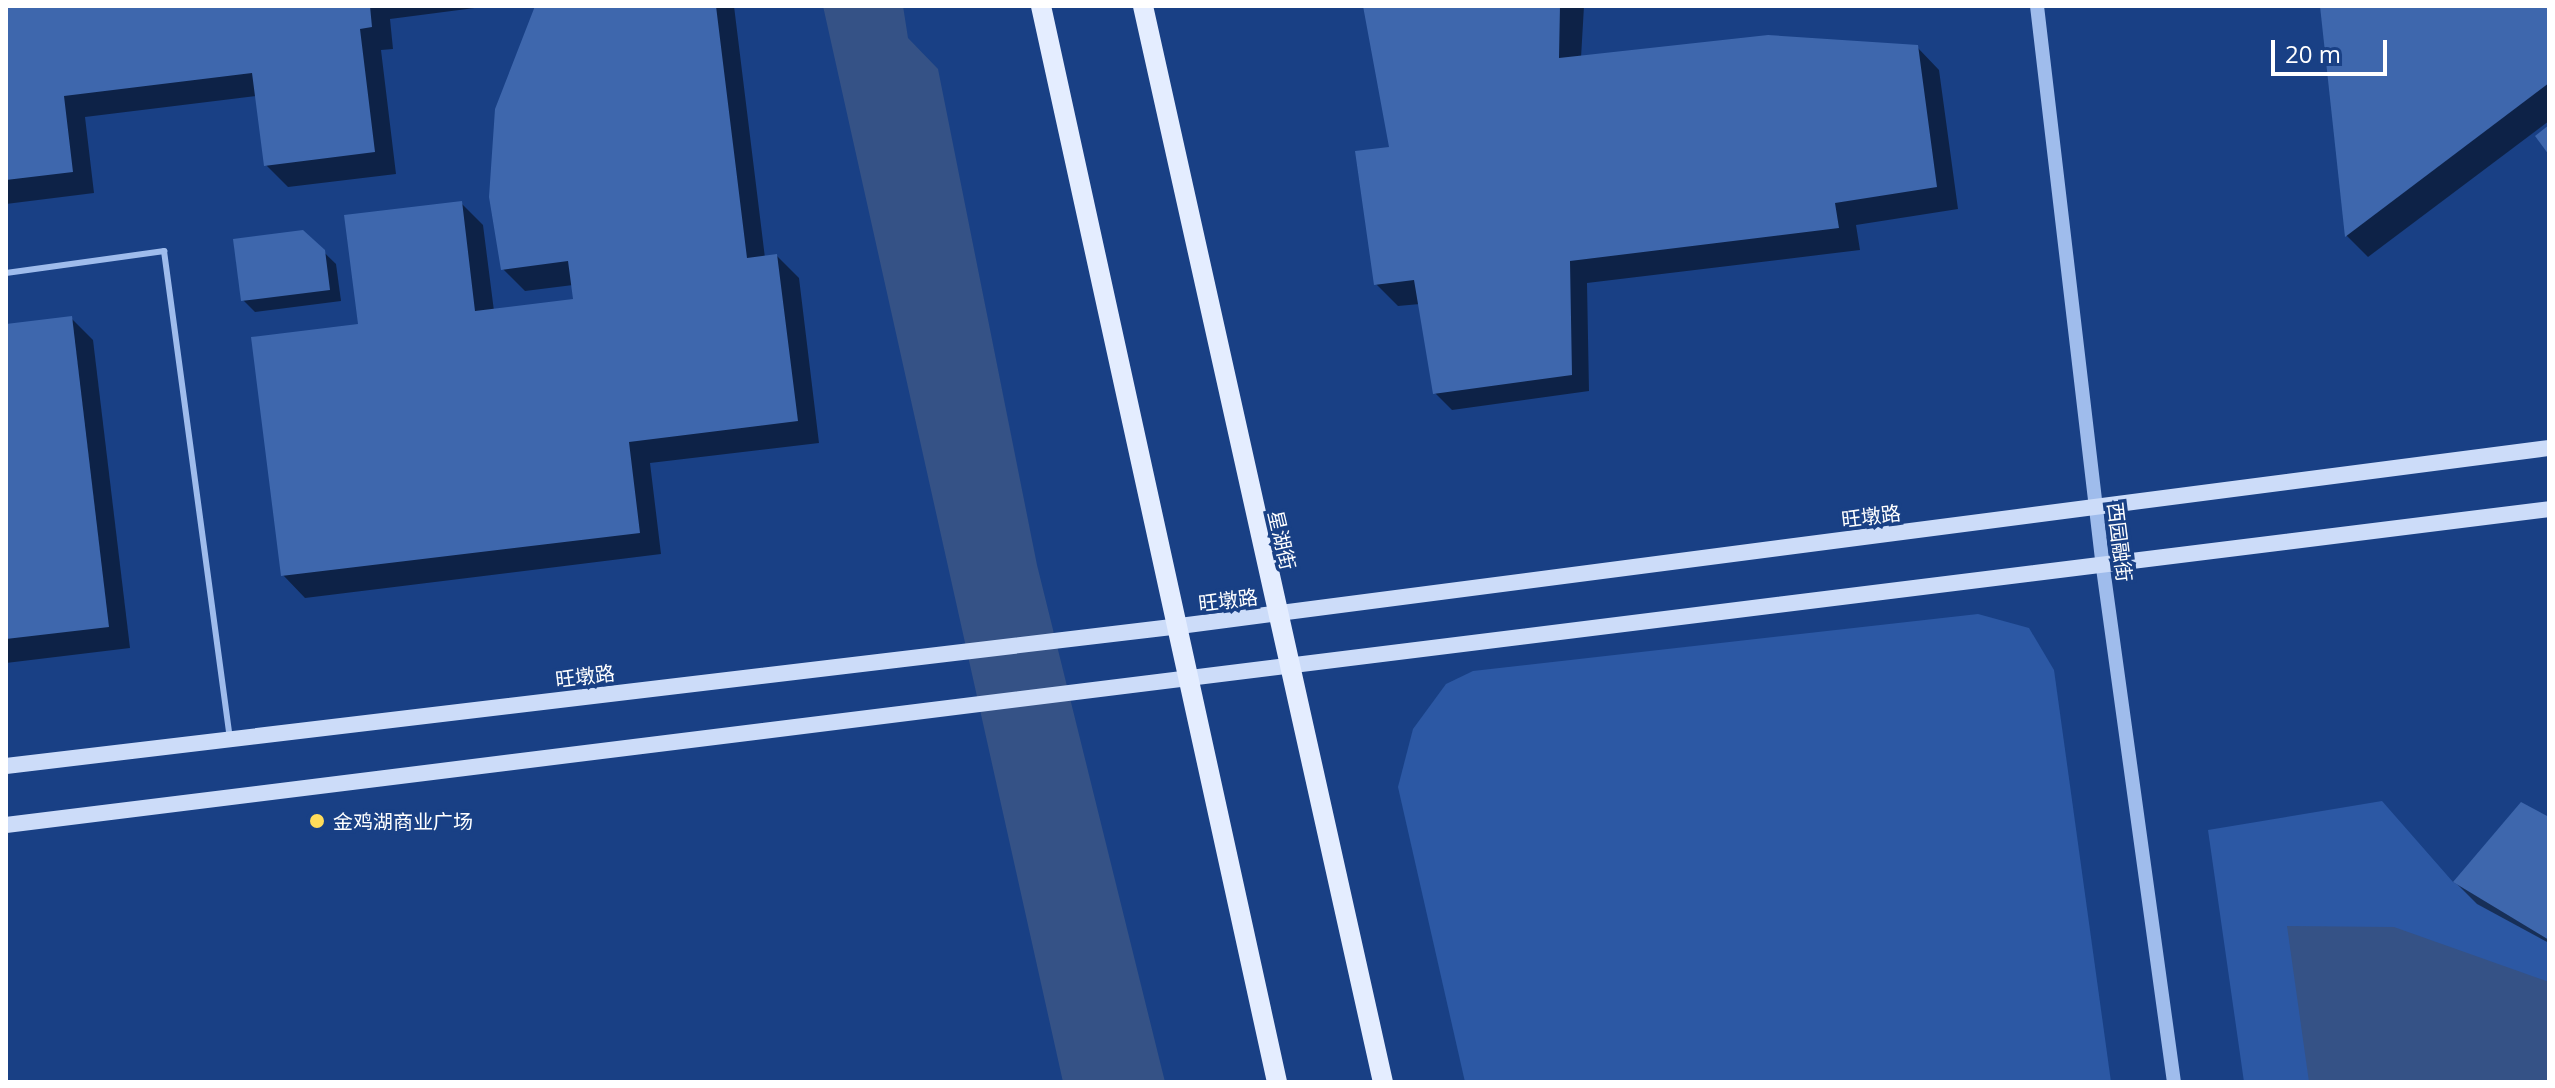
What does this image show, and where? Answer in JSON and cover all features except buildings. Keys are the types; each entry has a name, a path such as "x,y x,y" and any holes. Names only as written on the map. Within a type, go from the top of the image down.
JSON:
{"main road":[{"path":"1041,6 1183,679 1277,1082"},
{"name":"星湖街","path":"1143,6 1274,614 1383,1082"},
{"name":"旺墩路","path":"6,766 1172,627 2549,448"},
{"path":"6,825 2103,568 2549,509"}],"street":[{"name":"西园融街","path":"2037,6 2095,507 2174,1082"}],"lane":[{"path":"6,273 164,251 230,738"}],"shaded area":[{"path":"823,6 903,6 908,38 938,69 1037,565 1165,1082 1063,1082"},
{"path":"1978,614 2029,628 2054,670 2111,1082 1465,1082 1398,787 1413,729 1446,684 1473,671"},
{"path":"2382,801 2453,882 2549,940 2549,1082 2244,1082 2208,830"},
{"path":"2287,926 2394,927 2549,982 2549,1082 2309,1082"}],"place":[{"name":"金鸡湖商业广场","path":"317,821"}]}
